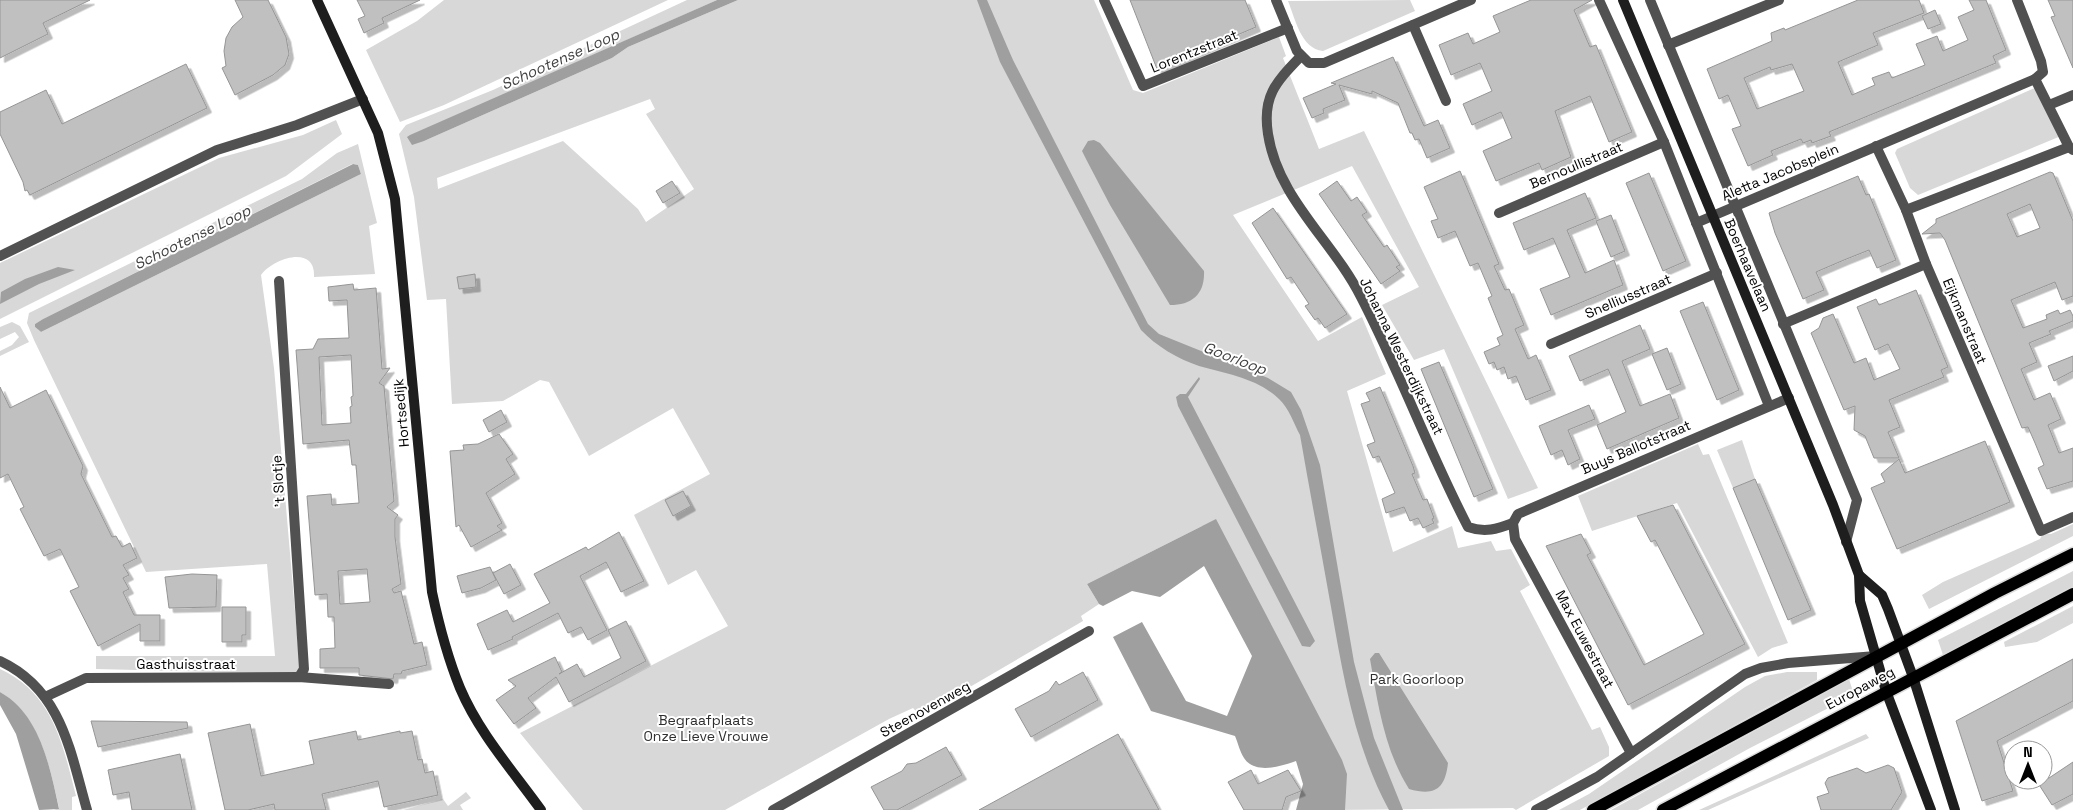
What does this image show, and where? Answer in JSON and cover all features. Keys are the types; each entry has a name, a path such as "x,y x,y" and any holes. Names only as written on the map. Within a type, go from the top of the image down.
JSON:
{"main road":[{"name":"Hortsedijk","path":"317,0 378,133 394,199 432,592 443,641 461,689 490,741 541,810"},
{"name":"Boerhaavelaan","path":"1623,0 1789,398 1859,576 1860,601 1886,691 1931,810"},
{"name":"Europaweg","path":"1593,810 1877,656 2073,554"},
{"name":"Boerhaavelaan","path":"1859,576 1882,596 1902,644 1956,810"},
{"name":"Europaweg","path":"1663,810 2073,594"}],"street":[{"name":"Lorentzstraat","path":"1104,0 1143,86 1288,28"},
{"path":"1276,0 1297,51 1309,63 1324,63 1471,0"},
{"path":"1599,0 1664,142 1769,406"},
{"name":"Boerhaavelaan","path":"1650,0 1857,500 1846,542"},
{"path":"1668,45 1779,0"},
{"path":"1906,210 2071,148 2035,79 2043,72 2042,61 2017,0"},
{"path":"1412,25 1446,101"},
{"name":"Johanna Westerdijkstraat","path":"1302,56 1272,89 1267,111 1272,154 1284,186 1327,244 1360,295 1468,527 1479,531 1495,530 1513,523"},
{"name":"Aletta Jacobsplein","path":"1696,223 2035,79"},
{"path":"2049,105 2073,96"},
{"path":"0,256 217,150 297,126 363,99"},
{"name":"Bernoullistraat","path":"1499,214 1664,142"},
{"path":"1784,324 1926,264 1906,210 1876,146"},
{"name":"Eijkmanstraat","path":"1926,264 2041,531 2073,517"},
{"name":"Snelliusstraat","path":"1551,344 1717,273"},
{"name":"'t Slotje","path":"278,281 304,669 299,677"},
{"name":"Buys Ballotstraat","path":"1513,523 1518,514 1789,398"},
{"name":"Max Euwestraat","path":"1513,523 1515,539 1631,753"},
{"name":"Steenovenweg","path":"773,810 1089,631"},
{"name":"Europaweg","path":"1536,810 1597,777 1745,674 1761,668 1788,663 1877,656"},
{"path":"0,661 25,675 56,712 64,729 87,810"},
{"name":"Gasthuisstraat","path":"45,697 86,678 299,677 389,684"}],"green space":[{"path":"444,0 668,0 444,105 400,122 366,50 417,21"},
{"path":"687,0 717,0 496,98 424,141 612,58 628,47 738,0 1094,0 1133,90 1143,93 1279,37 1286,56 1283,58 1319,149 1364,131 1538,488 1508,499 1444,349 1414,360 1382,305 1419,287 1352,166 1233,215 1318,341 1362,317 1386,374 1347,391 1393,552 1452,526 1458,548 1491,541 1496,551 1511,549 1530,585 1520,591 1592,730 1600,727 1609,747 1609,756 1516,810 1513,808 1336,810 1202,526 1087,584 1099,604 1081,616 1083,621 920,716 913,708 889,719 725,810 583,810 520,733 728,626 696,570 668,585 634,515 710,474 673,408 589,456 549,382 540,380 503,401 452,404 446,299 427,300 414,197 399,134 406,125 493,90","holes":["650,99 655,109 646,114 694,189 646,222 638,209 563,141 438,189 437,178"]},
{"path":"1410,0 1415,11 1323,51 1315,49 1304,39 1296,24 1288,1"},
{"path":"2037,87 2061,136 1918,195 1910,188 1895,153 1897,149"},
{"path":"336,120 342,134 286,176 0,319 0,263 219,158 303,135"},
{"path":"358,144 377,223 369,226 375,274 314,277 313,267 308,260 301,257 293,257 275,264 261,275 274,368 300,669 295,674 96,669 96,656 275,656 267,564 146,572 34,340 27,323 29,313 302,179 337,153","holes":["352,164 358,165 361,174 41,332 35,327 35,324 43,319"]},
{"path":"12,322 20,326 29,342 0,356 0,351 12,345 19,337 15,332 0,339 0,327"},
{"path":"1742,440 1755,479 1733,488 1717,450"},
{"path":"1698,444 1703,455 1709,454 1788,643 1772,648 1758,657 1677,503 1592,531 1578,496"},
{"path":"2073,524 2073,536 1929,609 1922,595 1943,582 2040,539 2043,533 2051,534"},
{"path":"2073,571 2073,587 1943,655 1938,640"},
{"path":"2073,606 2073,623 2037,642 2005,647 2004,642"},
{"path":"0,669 18,679 32,692 44,706 53,722 66,758 76,796 72,797 72,810 54,810 59,808 47,759 41,743 24,714 0,692"},
{"path":"1787,672 1817,672 1817,680 1580,810 1559,810 1589,794 1745,687 1765,676"},
{"path":"1849,679 1854,695 1750,748 1638,810 1611,810"},
{"path":"1866,734 1869,738 1708,810 1699,810"},
{"path":"466,792 471,798 460,805 463,810 403,810 443,799 448,806"}],"shaded area":[{"path":"717,0 738,0 628,47 612,58 424,141 412,145 407,137 410,135"},
{"path":"977,0 987,0 1013,60 1148,324 1159,334 1268,378 1291,392 1301,410 1320,465 1354,662 1374,738 1403,810 1389,810 1367,762 1359,736 1340,659 1300,435 1291,416 1279,399 1261,386 1251,381 1183,360 1160,347 1141,330 1000,62"},
{"path":"1094,140 1100,143 1204,271 1202,286 1196,297 1185,303 1170,305 1110,205 1082,151 1088,141"},
{"path":"353,164 358,165 361,174 41,332 35,327 35,324 43,319"},
{"path":"58,267 75,270 39,284 0,304 1,292 25,279"},
{"path":"1199,377 1200,379 1188,397 1315,641 1310,647 1302,646 1178,406 1176,397 1180,394 1186,394"},
{"path":"1216,519 1342,760 1347,774 1345,810 1296,810 1303,784 1296,761 1269,768 1255,766 1244,758 1235,736 1151,711 1113,637 1142,622 1186,701 1227,716 1252,656 1204,566 1160,597 1132,591 1103,606 1099,604 1087,584"},
{"path":"1375,653 1379,653 1448,763 1444,779 1437,789 1425,792 1409,789 1400,774 1393,758 1379,709 1370,659"},
{"path":"0,692 14,702 34,728 47,759 59,809 39,810 16,734 0,705"}],"building":[{"path":"0,0 90,0 43,23 48,34 0,58"},
{"path":"235,0 268,0 286,37 289,54 285,65 273,75 235,95 222,68 226,66 224,51 226,38 232,27 243,17"},
{"path":"357,0 420,0 382,18 384,23 364,33 358,19 365,16"},
{"path":"1130,0 1245,0 1256,27 1157,69"},
{"path":"1531,0 1592,0 1574,10 1590,47 1596,45 1632,132 1609,142 1590,96 1555,111 1571,157 1542,170 1539,163 1496,181 1483,151 1512,138 1501,112 1472,125 1463,104 1492,91 1480,63 1451,75 1439,45 1468,33 1473,44 1500,32 1493,16"},
{"path":"1858,0 1919,0 1924,13 1873,33 1878,45 1838,62 1852,95 1875,85 1872,78 1889,72 1892,78 1925,65 1916,44 1937,36 1943,51 1968,40 1958,17 1974,10 1969,0 1986,0 2006,50 1993,56 1996,63 1829,132 1831,136 1812,143 1811,140 1803,143 1801,139 1771,151 1773,155 1748,166 1732,129 1741,126 1728,95 1719,99 1707,69 1772,41 1771,33 1784,28 1785,30","holes":["1792,64 1804,91 1757,109 1744,78 1770,67 1771,70"]},
{"path":"2048,0 2073,0 2073,68 2051,17 2055,16"},
{"path":"1935,10 1941,24 1928,29 1922,16"},
{"path":"1393,57 1424,126 1438,120 1450,148 1427,158 1419,139 1415,140 1412,133 1410,133 1398,103 1372,91 1372,94 1339,85 1345,100 1323,109 1324,113 1312,118 1303,98 1336,84 1331,83"},
{"path":"186,64 207,108 30,195 27,190 25,191 23,182 0,134 0,112 46,90 62,124"},
{"path":"1460,171 1499,264 1494,266 1505,290 1509,289 1524,325 1515,329 1528,359 1536,355 1551,390 1526,400 1516,376 1508,379 1504,367 1497,370 1494,362 1489,364 1484,352 1500,345 1497,338 1503,335 1488,298 1492,296 1478,263 1470,266 1455,231 1438,238 1431,221 1438,219 1424,187"},
{"path":"2050,172 2053,173 2073,221 2073,296 2062,300 2055,282 2011,300 2023,328 2047,319 2046,315 2058,310 2060,314 2070,310 2073,316 2073,321 2049,331 2051,334 2029,343 2037,362 2021,369 2034,400 2050,393 2061,419 2048,425 2059,453 2073,448 2073,481 2047,489 2038,468 2044,465 2035,443 2028,427 2022,428 1945,240 1940,233 1922,234 1936,223 1936,219","holes":["2030,204 2040,228 2017,237 2007,214"]},
{"path":"1649,173 1686,261 1663,271 1626,183"},
{"path":"1858,176 1866,195 1869,194 1896,260 1877,268 1869,250 1844,260 1816,272 1824,290 1803,299 1775,233 1769,213"},
{"path":"672,181 680,193 663,203 656,191"},
{"path":"1337,181 1351,201 1357,197 1367,212 1362,215 1384,247 1387,245 1400,265 1396,267 1400,271 1381,284 1319,194"},
{"path":"1585,193 1596,218 1567,230 1585,273 1614,260 1623,285 1551,315 1540,289 1570,277 1553,238 1524,250 1513,223"},
{"path":"1273,208 1347,314 1325,328 1318,318 1315,320 1305,306 1309,304 1291,277 1287,279 1252,223"},
{"path":"1611,215 1625,251 1611,257 1596,221"},
{"path":"475,274 476,287 459,289 457,277"},
{"path":"353,284 354,290 376,288 382,369 390,368 379,383 384,386 394,501 387,507 398,515 395,519 395,537 401,584 392,589 394,593 401,591 414,644 422,642 427,665 402,671 401,674 394,674 393,679 359,675 359,668 320,668 320,649 335,648 334,617 328,617 327,594 315,595 307,496 331,494 332,505 359,503 356,465 352,465 349,440 303,444 296,350 313,349 318,339 349,338 347,300 329,301 328,287","holes":["351,355 353,396 351,397 352,406 350,407 351,423 322,425 319,357","367,569 370,602 340,604 338,571"]},
{"path":"1916,290 1948,367 1941,370 1944,377 1889,400 1900,427 1888,432 1899,458 1874,458 1865,436 1854,430 1855,406 1844,410 1811,333 1819,328 1823,318 1833,314 1854,363 1866,358 1874,380 1900,369 1888,344 1875,350 1857,307 1876,299 1879,305"},
{"path":"1703,302 1739,390 1717,400 1680,311"},
{"path":"1640,325 1650,349 1622,361 1640,406 1670,394 1679,418 1607,449 1597,425 1626,412 1608,369 1580,381 1569,356"},
{"path":"1667,348 1681,384 1667,390 1652,354"},
{"path":"2073,356 2073,371 2054,381 2048,366"},
{"path":"1439,362 1493,489 1474,497 1421,369"},
{"path":"0,387 10,408 46,390 83,466 81,474 112,537 116,536 122,547 130,543 137,558 123,565 129,575 123,578 129,589 123,592 134,615 160,615 160,641 140,641 140,624 98,646 70,591 79,587 60,549 44,556 20,509 24,507 8,474 0,478"},
{"path":"1380,387 1413,466 1415,473 1412,474 1423,500 1427,499 1434,518 1432,519 1434,523 1423,528 1418,518 1410,521 1404,507 1386,513 1382,499 1395,493 1379,456 1373,458 1367,445 1375,442 1361,404 1370,401 1366,393"},
{"path":"1589,405 1595,419 1568,430 1580,459 1568,465 1562,450 1551,455 1539,426"},
{"path":"501,410 507,422 489,432 483,420"},
{"path":"499,434 513,454 506,459 515,474 486,493 502,523 497,526 502,530 471,547 459,525 456,527 450,451 464,450 463,445 478,444"},
{"path":"1985,441 2010,502 1897,549 1871,488 1885,482 1881,474 1899,459 1905,473"},
{"path":"1755,479 1811,610 1788,620 1733,488"},
{"path":"683,491 691,506 673,516 665,500"},
{"path":"1673,505 1745,644 1628,705 1546,546 1581,534 1591,553 1587,555 1644,665 1704,634 1655,540 1651,542 1637,516"},
{"path":"619,532 644,581 621,592 606,562 580,576 607,630 588,640 581,627 568,633 558,613 512,637 513,639 488,650 477,624 507,610 513,622 550,603 534,574 586,547 588,550"},
{"path":"510,564 521,585 504,594 493,573"},
{"path":"490,567 496,580 481,588 462,593 457,576"},
{"path":"192,574 217,575 216,607 169,608 165,577"},
{"path":"222,607 246,607 246,635 242,635 242,642 222,642"},
{"path":"626,621 646,661 569,702 556,677 528,698 536,708 514,724 496,700 516,686 508,680 555,657 562,672 559,674 577,664 584,677 621,658 608,630"},
{"path":"2073,659 2073,701 1997,741 2003,760 2003,790 2013,791 1982,801 1956,721"},
{"path":"1083,672 1098,700 1031,737 1015,709 1049,691 1056,681 1059,685"},
{"path":"91,721 187,722 188,728 98,747"},
{"path":"250,724 261,776 314,764 309,741 356,731 358,740 400,731 400,733 412,731 418,760 422,759 425,773 433,771 438,795 384,807 378,781 322,794 326,810 275,810 274,804 248,810 225,810 208,733"},
{"path":"1118,734 1159,810 979,810"},
{"path":"946,747 962,775 897,810 884,810 871,787 902,771 907,764 916,763"},
{"path":"180,754 192,810 132,810 129,792 113,795 108,770"},
{"path":"2073,762 2073,794 2052,805 2042,790 2053,790 2053,775"},
{"path":"1888,765 1894,768 1902,792 1891,810 1821,810 1817,797 1829,793 1825,783 1828,778 1857,768 1866,773"},
{"path":"1251,770 1258,784 1288,770 1301,791 1286,797 1282,810 1244,810 1228,782"}],"water label":[{"name":"Schootense Loop","path":"560,59"},
{"name":"Schootense Loop","path":"192,237"},
{"name":"Goorloop","path":"1235,358"}],"park label":[{"name":"Park Goorloop","path":"1417,679"},
{"name":"Begraafplaats Onze Lieve Vrouwe","path":"706,728"}]}
